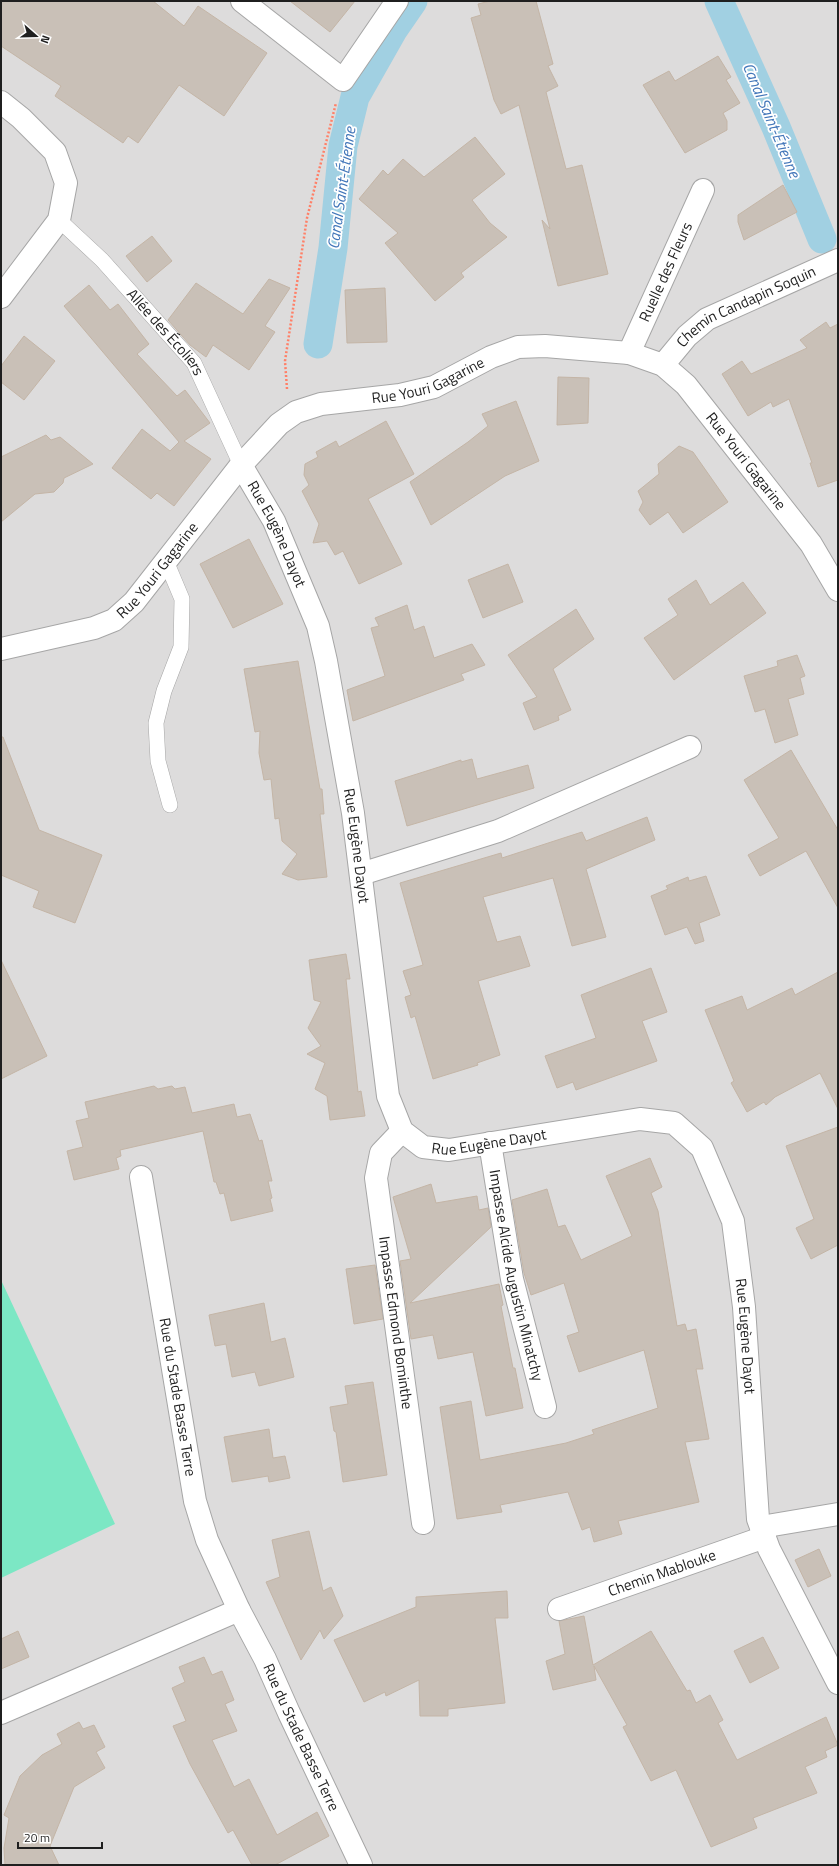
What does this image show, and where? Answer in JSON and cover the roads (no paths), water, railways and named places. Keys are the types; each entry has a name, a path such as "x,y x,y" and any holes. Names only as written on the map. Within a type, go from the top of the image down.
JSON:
{"street":[{"path":"242,1 342,80 397,1"},
{"path":"1,102 21,118 55,152 66,183 58,220 1,297"},
{"name":"Ruelle des Fleurs","path":"629,353 703,190"},
{"name":"Chemin Candapin Soquin","path":"663,365 687,336 707,319 838,260"},
{"name":"Rue Youri Gagarine","path":"1,649 94,628 114,620 134,602 241,465 279,424 296,412 321,404 400,395 434,387 491,358 518,347 545,346 629,353 663,365 686,385 806,538 838,590"},
{"name":"Rue Eugène Dayot","path":"241,465 274,521 318,626 326,661 350,797 361,874 388,1096 402,1131 423,1147 449,1150 640,1119 674,1123 702,1148 733,1221 744,1307 758,1519 769,1550 838,1683"},
{"path":"361,874 498,831 690,747"},
{"name":"Impasse Edmond Bominthe","path":"402,1131 381,1153 376,1178 423,1523"},
{"name":"Impasse Alcide Augustin Minatchy","path":"490,1143 512,1279 545,1407"},
{"name":"Rue du Stade Basse Terre","path":"141,1177 194,1501 208,1540 239,1610 265,1658 288,1713 361,1865"},
{"name":"Chemin Mablouke","path":"559,1609 763,1532 838,1514"},
{"path":"1,1712 239,1610"}],"lane":[{"name":"Allée des Écoliers","path":"58,220 102,260 194,363 241,465"},
{"path":"166,561 182,599 181,647 164,691 156,723 158,760 170,805"}],"waterway":[{"name":"Canal Saint-Étienne","path":"318,344 333,248 343,146 355,97 393,30 413,1"},
{"name":"Canal Saint-Étienne","path":"719,1 776,127 822,239"}]}
